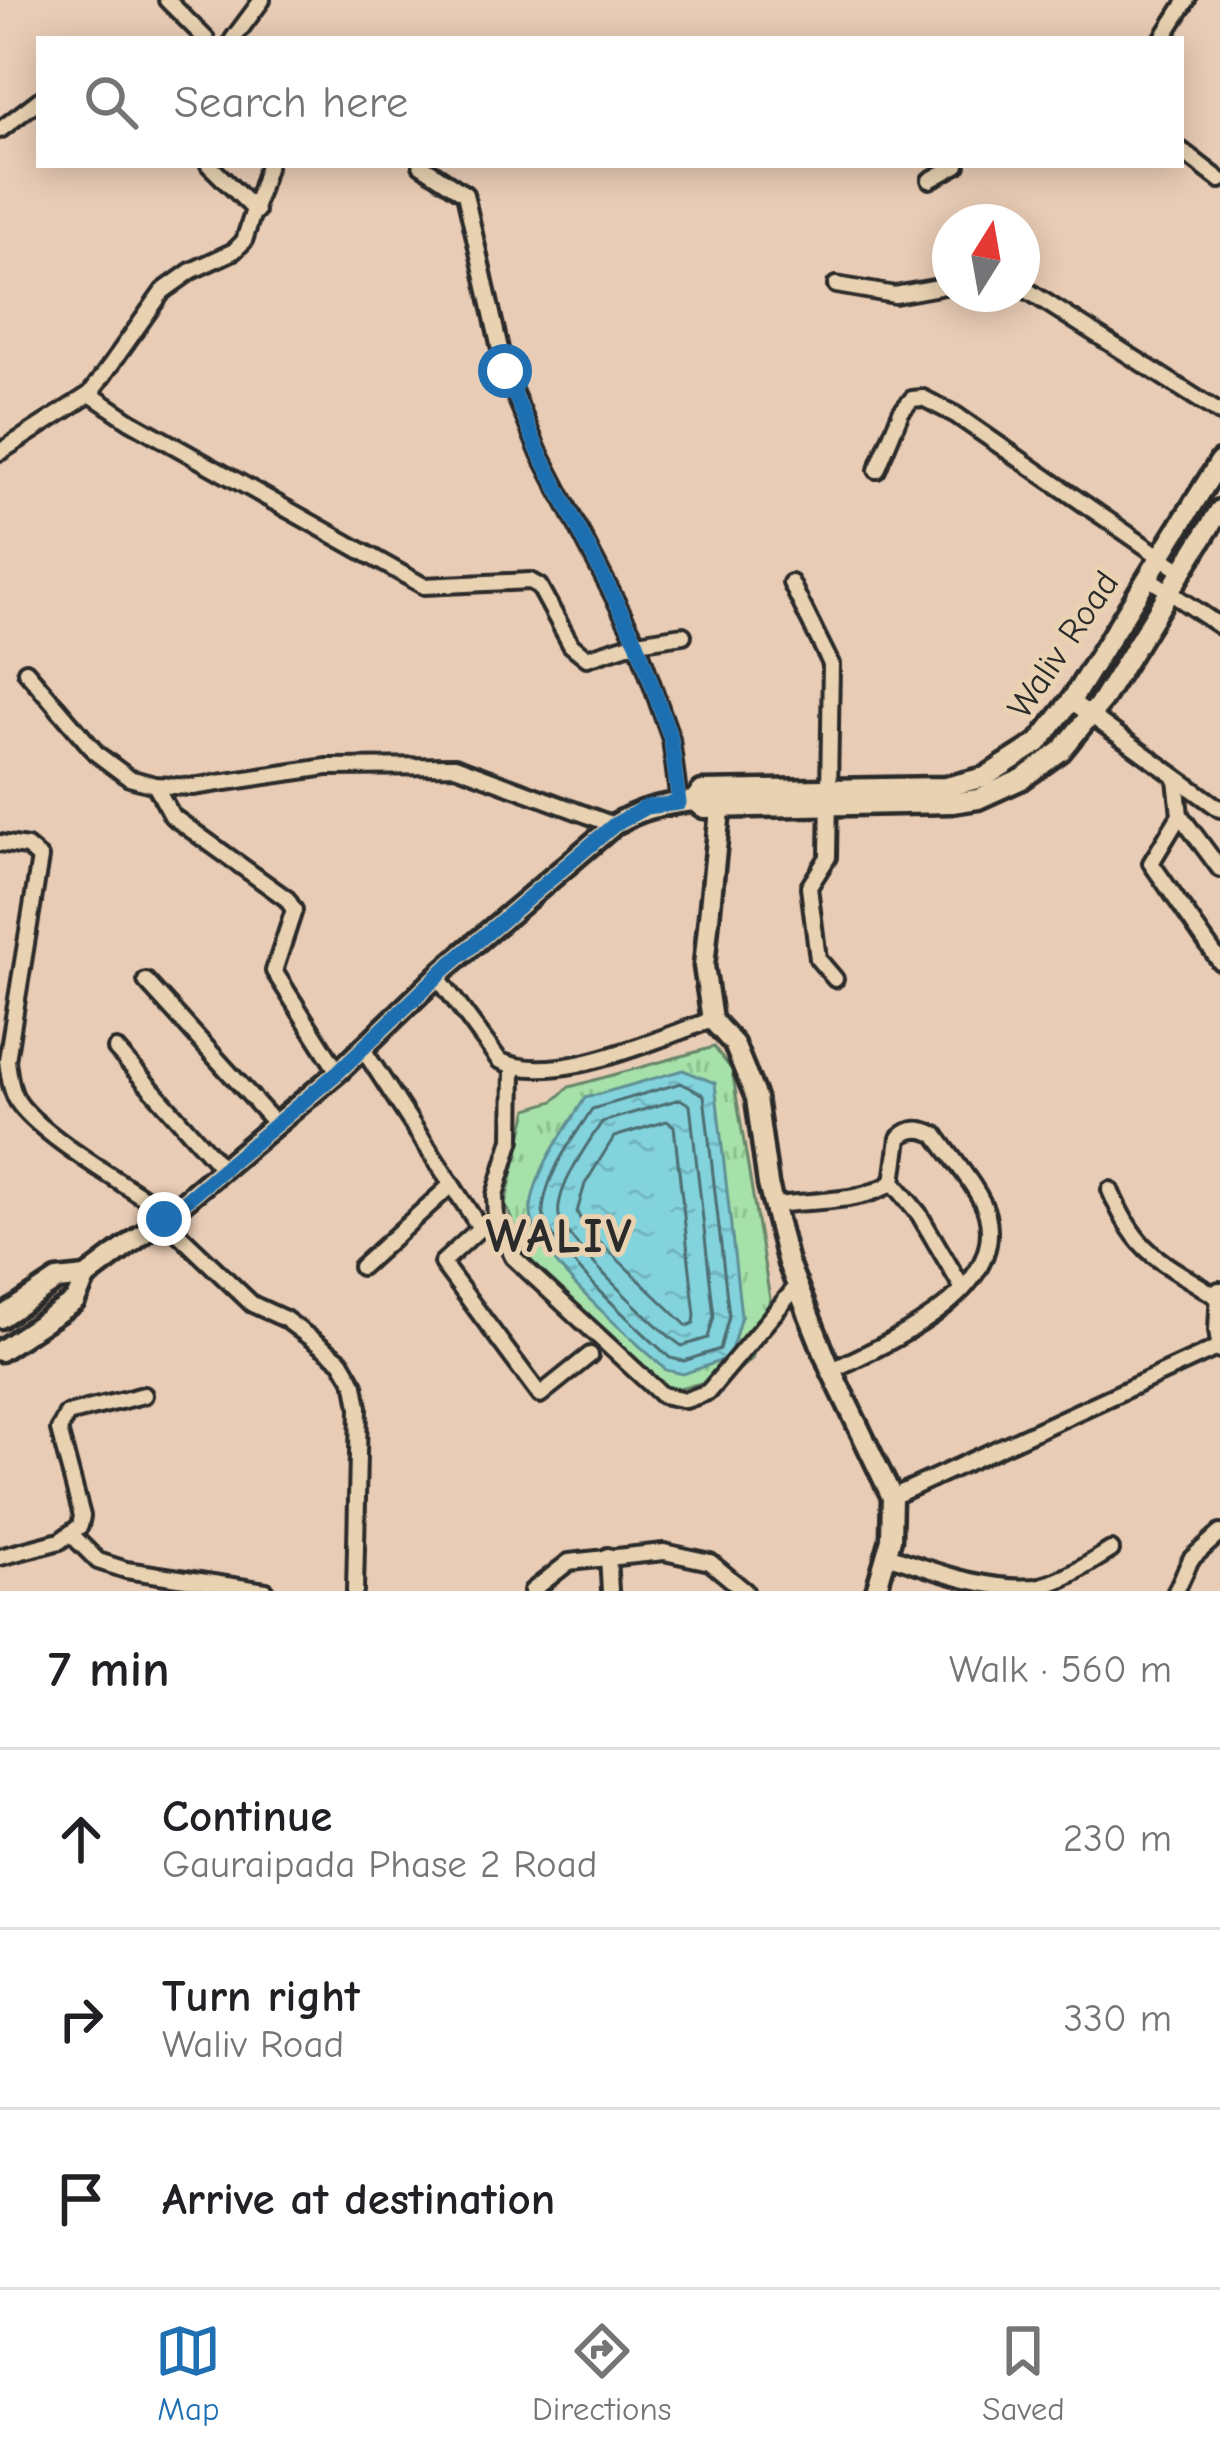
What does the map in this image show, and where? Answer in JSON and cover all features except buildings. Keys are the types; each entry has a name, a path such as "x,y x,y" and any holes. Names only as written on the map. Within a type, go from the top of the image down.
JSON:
{"main road":[{"name":"Waliv Road","path":"827,799 946,787 985,777 1038,743 1071,700 1220,461"},
{"name":"Waliv Road","path":"686,802 704,808 722,799 978,799 1022,779 1061,751 1091,715 1220,510"},
{"path":"722,799 704,966 712,1020 734,1044 756,1098 768,1184 788,1263 892,1497 893,1523 876,1591"},
{"path":"0,1351 75,1301 86,1277 338,1072 437,976 614,825 646,807 686,802"},
{"path":"0,1318 57,1280 86,1277"}],"street":[{"path":"167,0 203,36"},
{"path":"235,36 262,0"},
{"path":"1164,36 1186,0"},
{"path":"0,130 36,102"},
{"path":"1184,152 1220,180"},
{"path":"212,168 256,211"},
{"path":"0,452 90,394 163,291 244,241 267,168"},
{"path":"426,168 465,194 505,371 538,450 637,642 671,739 686,802"},
{"path":"930,180 952,168"},
{"path":"836,285 895,296 932,289"},
{"path":"1040,298 1220,413"},
{"path":"90,394 400,576 440,587 530,581 547,595 577,653 597,657 637,642 683,635"},
{"path":"877,470 901,412 912,399 922,398 956,416 1181,571"},
{"path":"1147,577 1220,626"},
{"path":"791,583 831,664 828,856 809,887 818,958 835,980"},
{"path":"26,670 98,754 129,778 155,785 193,787 327,767 455,766 614,825"},
{"path":"1071,700 1220,809"},
{"path":"1176,778 1180,815 1220,869"},
{"path":"155,785 172,816 287,899 294,910 274,971 338,1072"},
{"path":"1180,815 1151,863 1220,962"},
{"path":"0,844 27,847 40,858 7,1060 19,1105 166,1216 252,1304 285,1319 341,1361 355,1385 359,1407 355,1591"},
{"path":"437,976 500,1060 513,1067 568,1067 712,1020"},
{"path":"146,981 275,1124"},
{"path":"363,1048 480,1228 442,1264 540,1395 590,1355"},
{"path":"116,1049 222,1168"},
{"path":"513,1067 512,1139 495,1195 496,1222 513,1258 662,1395 686,1400 708,1392 797,1286"},
{"path":"832,1370 929,1317 963,1289 985,1262 987,1215 936,1135 916,1129 899,1138 893,1182 919,1214 963,1289"},
{"path":"776,1205 869,1193 893,1182"},
{"path":"361,1267 450,1186"},
{"path":"892,1497 1219,1348 1218,1292 1164,1267 1144,1249 1126,1228 1110,1190"},
{"path":"0,1557 72,1535 82,1516 59,1430 62,1421 73,1410 144,1394"},
{"path":"72,1535 98,1561 126,1570 266,1591"},
{"path":"1176,1591 1191,1559 1216,1542"},
{"path":"887,1555 958,1578 1036,1587 1069,1575 1111,1550"},
{"path":"532,1591 568,1562 664,1552 710,1562 746,1591"},
{"path":"608,1556 610,1591"}],"green space":[{"path":"714,1047 732,1070 770,1299 752,1359 730,1377 665,1391 537,1275 505,1204 528,1109 554,1101 569,1087","holes":["531,1205 727,1217 741,1316 547,1254 532,1225"]}],"water":[{"path":"683,1070 715,1083 741,1316 729,1358 683,1374 666,1370 563,1271 534,1226 531,1207 545,1164 585,1098"}],"district":[{"name":"WALIV","path":"560,1235"}],"route":[{"path":"164,1219 338,1072 445,969 614,825 646,807 679,803 671,739 637,642 538,450 505,371"}]}
